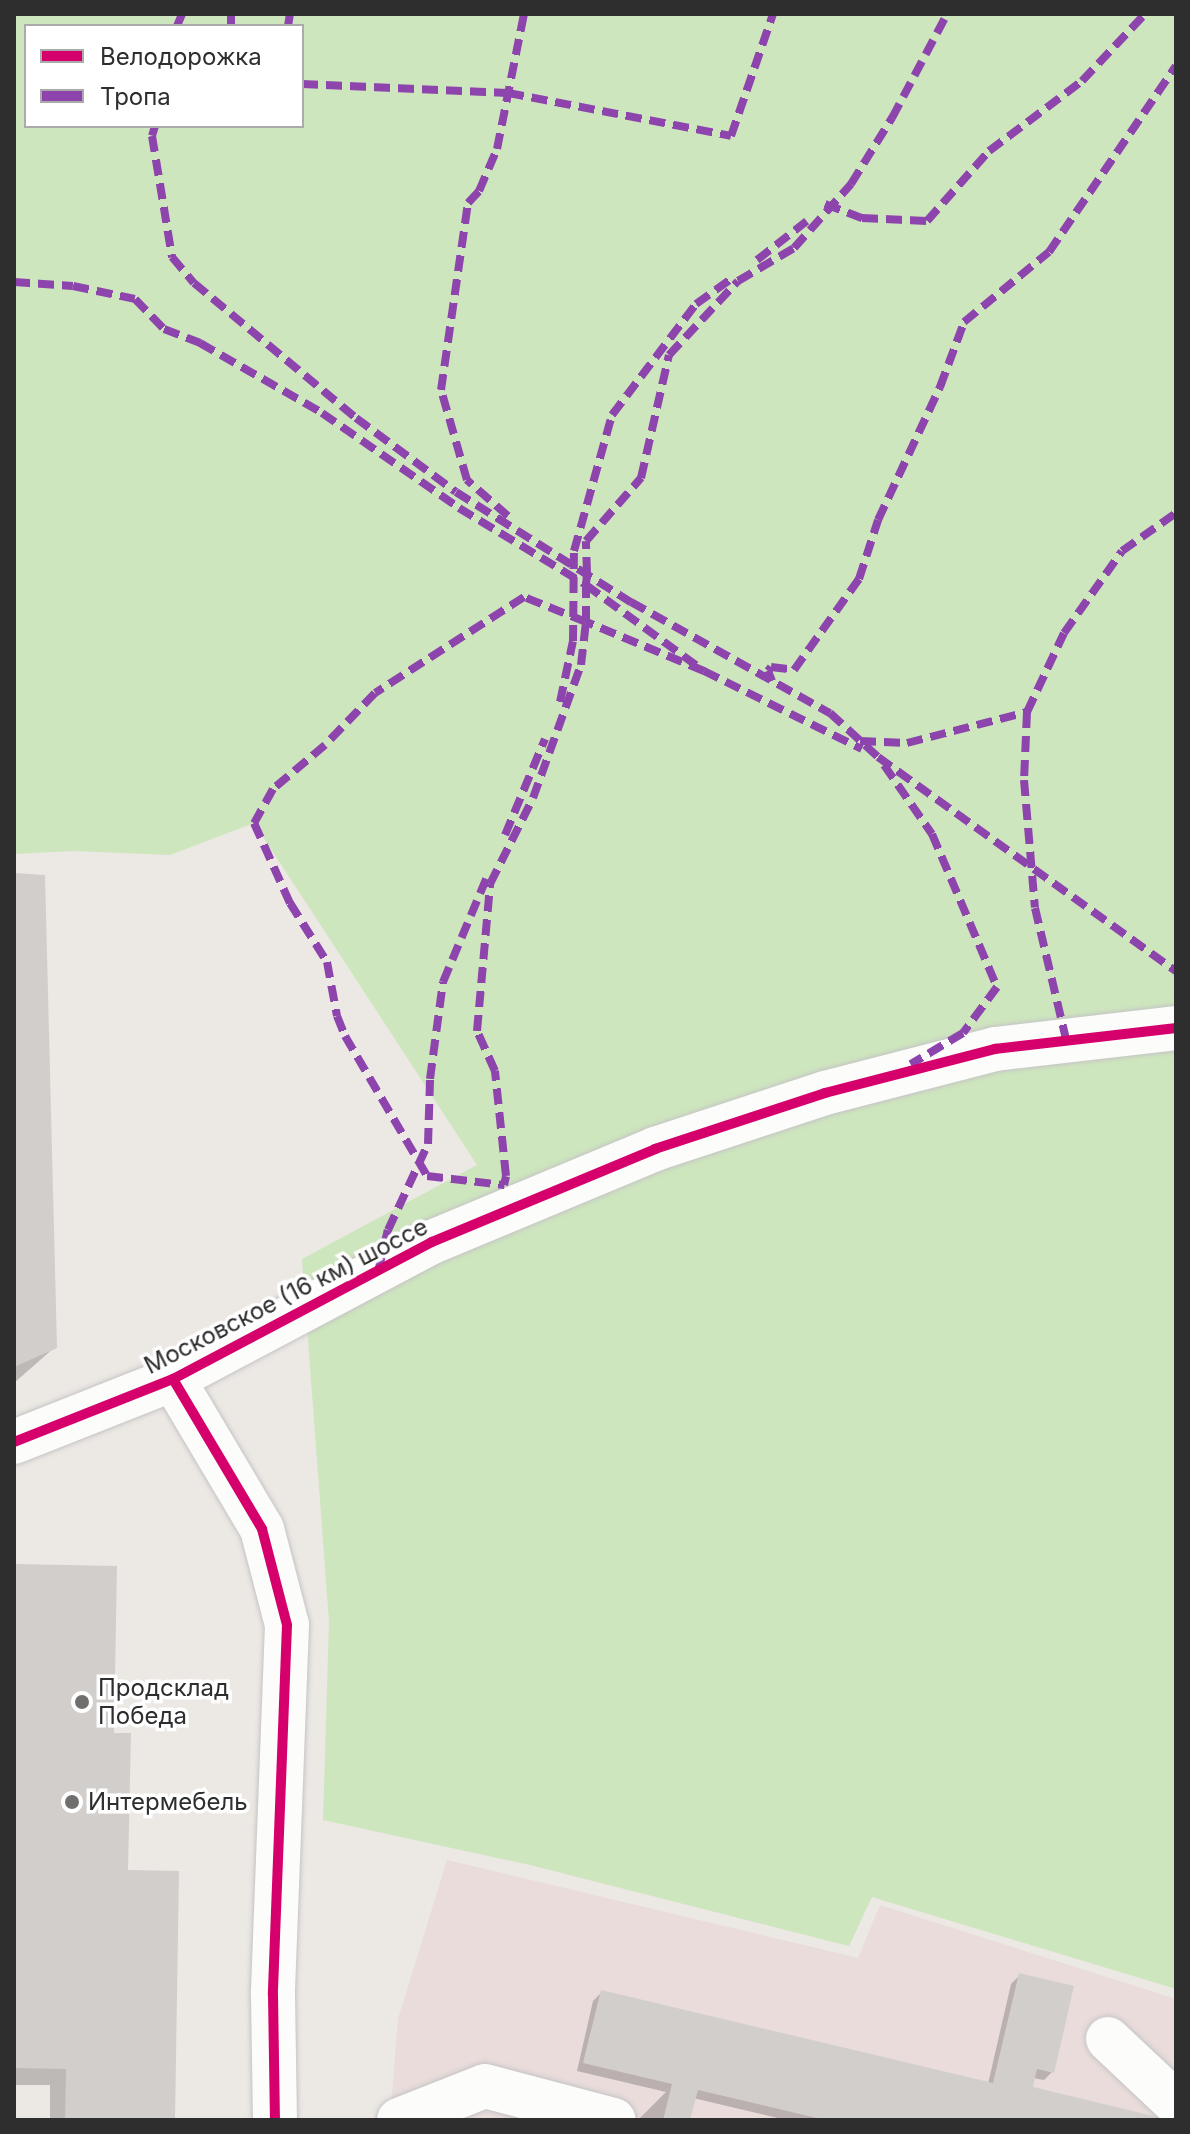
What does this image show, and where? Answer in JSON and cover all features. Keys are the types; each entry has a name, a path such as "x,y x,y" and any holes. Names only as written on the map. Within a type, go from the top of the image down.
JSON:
{"street":[{"name":"Московское (16 км) шоссе","path":"14,1442 173,1379 432,1242 655,1149 825,1093 995,1049 1176,1028"},
{"path":"173,1379 262,1529 287,1625 273,1995 275,2120"},
{"path":"1108,2039 1176,2103"},
{"path":"399,2120 485,2086 614,2120"}],"shaded area":[{"path":"447,1860 858,1958 880,1905 1176,1999 1176,2120 390,2120 398,2019"}],"green space":[{"path":"14,14 1176,14 1176,1989 872,1897 849,1946 530,1865 323,1820 329,1622 302,1259 477,1165 254,823 170,855 73,851 14,854"}],"building":[{"path":"14,873 45,875 57,1348 14,1367"},
{"name":"Интермебель","path":"14,1564 117,1566 114,1733 131,1733 128,1870 179,1871 175,2120 65,2120 66,2069 14,2068"},
{"path":"1019,1973 1074,1986 1054,2073 1037,2069 1033,2087 1170,2120 825,2120 698,2090 690,2120 663,2120 672,2084 583,2063 601,1990 993,2083"}],"marked path":[{"path":"178,24 182,14"},
{"path":"231,14 231,24"},
{"path":"288,24 290,14"},
{"path":"508,516 467,480 441,390 468,203 479,191 497,149 524,14"},
{"path":"304,84 508,93 731,136 773,14"},
{"path":"14,282 73,286 135,299 164,329 200,343 322,413 459,508 586,585 704,671 586,622 524,597 375,693 325,745 273,789 254,823 290,903 327,962 337,1016 345,1036 427,1176 504,1185 506,1176 495,1071 477,1031 490,884 533,798 581,665 586,622 586,585 587,573 586,541 641,478 669,355 738,281 794,248 851,184 892,118 947,14"},
{"path":"825,204 862,218 927,221 989,151 1082,81 1145,14"},
{"path":"772,681 768,671 771,667 794,670 859,579 878,520 940,387 964,322 1049,252 1176,66"},
{"path":"154,128 152,136 172,257 194,283 356,418 456,492 631,602 830,713 878,757 1176,971"},
{"path":"757,260 807,221"},
{"path":"560,702 573,641 574,551 612,415 696,304 731,279"},
{"path":"860,741 907,743 1027,712 1064,633 1122,551 1176,513"},
{"path":"704,671 862,749"},
{"path":"1027,712 1024,780 1035,908 1066,1039"},
{"path":"505,835 545,739"},
{"path":"884,765 932,834 997,987 963,1033 911,1064"},
{"path":"379,1268 388,1230 428,1144 430,1079 443,982 486,879"}],"cycle path":[{"path":"14,1442 173,1379 432,1242 655,1149 825,1093 995,1049 1176,1028"},
{"path":"173,1379 262,1529 287,1625 273,1995 275,2120"}],"place":[{"name":"Продсклад Победа","path":"82,1702"},
{"name":"Интермебель","path":"72,1802"}]}
